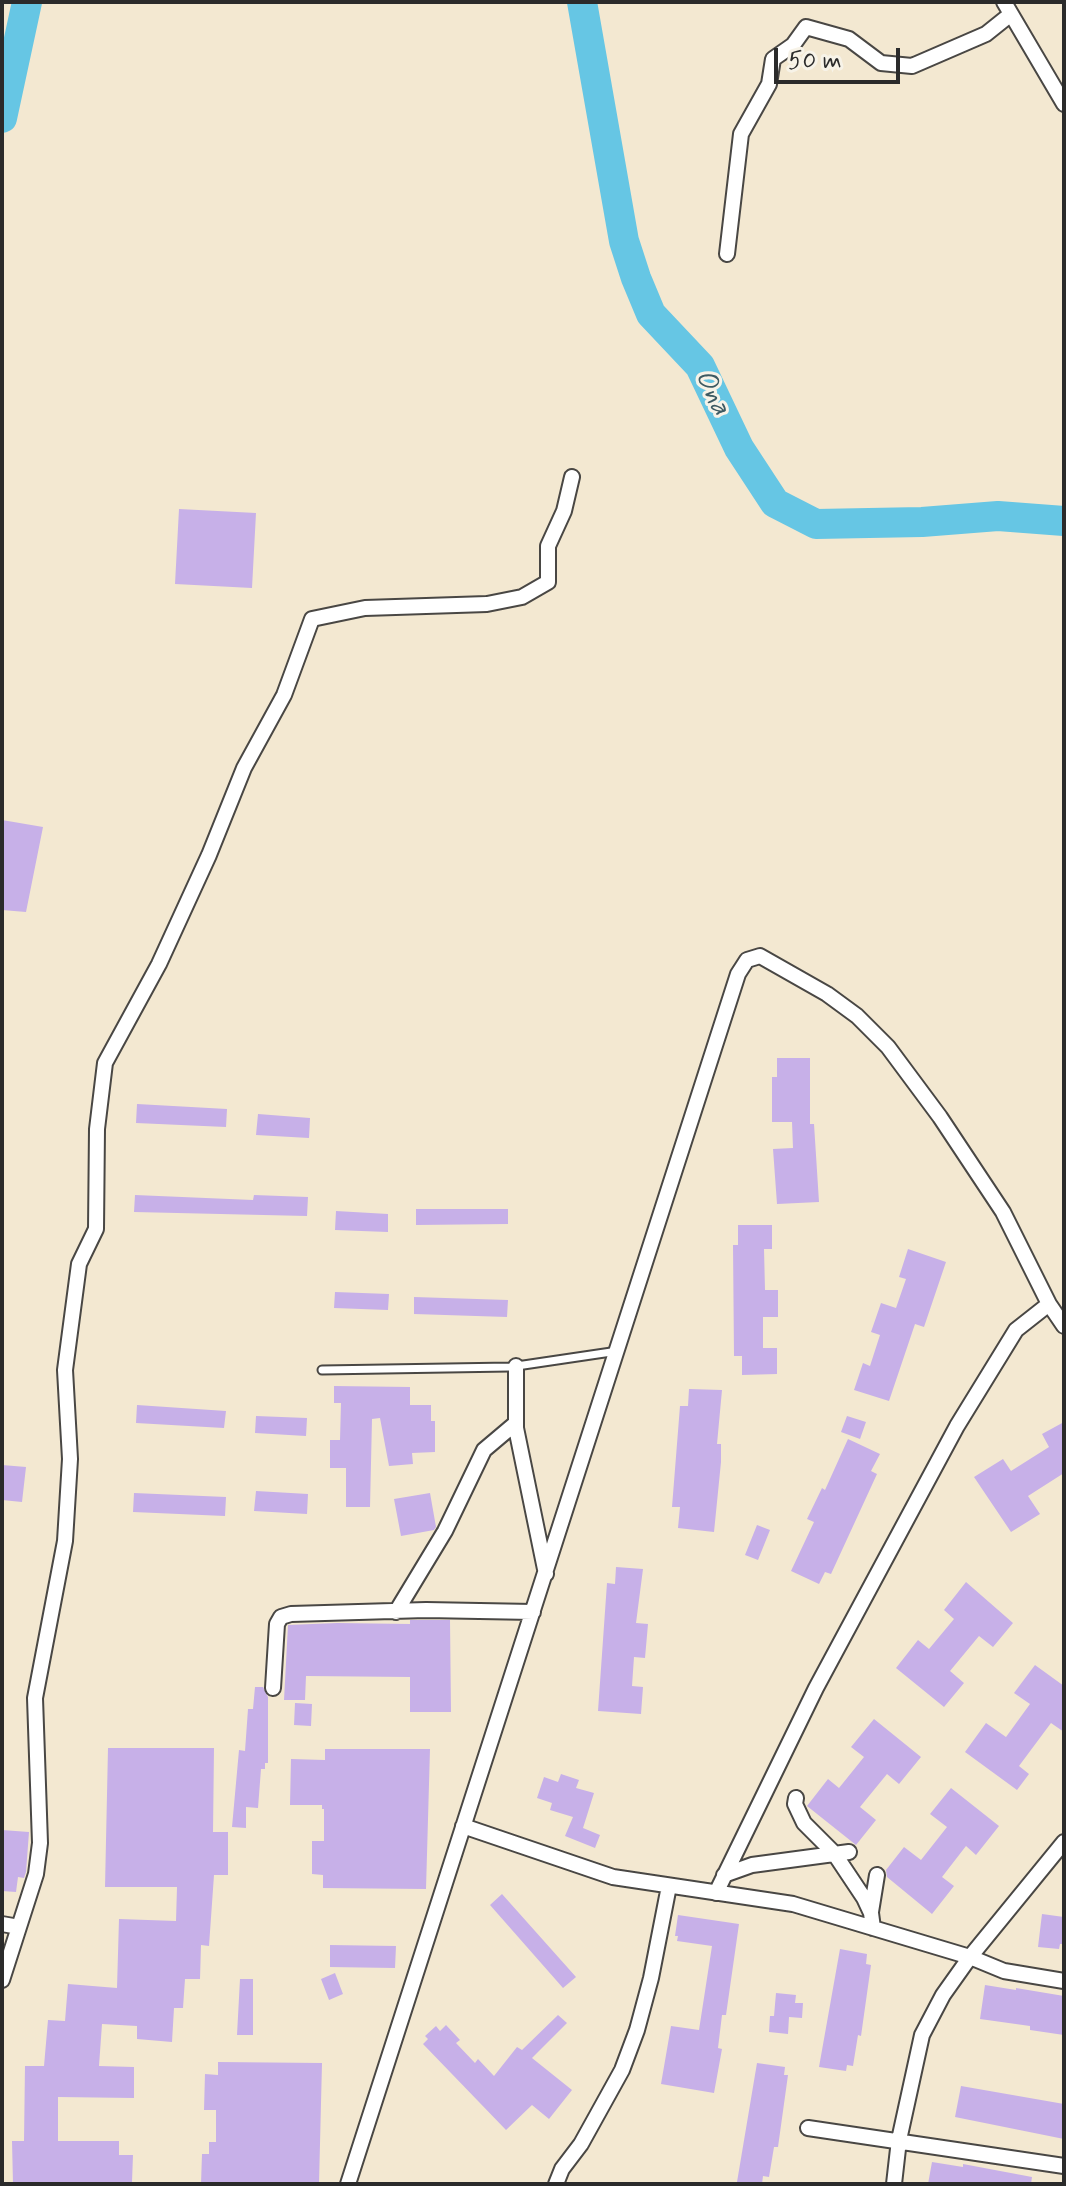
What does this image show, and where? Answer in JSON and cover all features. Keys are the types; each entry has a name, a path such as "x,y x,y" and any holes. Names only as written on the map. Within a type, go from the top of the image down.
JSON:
{"street":[{"path":"727,254 741,134 769,84 773,59 793,45 806,27 849,39 881,63 912,66 986,34 1008,8 1064,104"},
{"path":"2,1980 36,1874 40,1843 35,1698 65,1541 70,1459 65,1370 79,1264 96,1229 97,1129 105,1063 159,964 209,855 244,768 284,695 312,619 365,608 487,604 522,597 548,582 548,546 564,511 572,477"},
{"path":"348,2184 738,974 747,960 760,956 827,994 857,1016 888,1047 940,1117 1003,1212 1049,1304 1064,1326"},
{"path":"716,1893 816,1688 957,1426 1016,1330 1049,1304"},
{"path":"516,1366 516,1423 546,1574"},
{"path":"396,1612 445,1531 484,1450 516,1423"},
{"path":"273,1688 277,1624 281,1617 291,1614 533,1612"},
{"path":"796,1798 795,1804 804,1823 842,1853 871,1913"},
{"path":"463,1826 613,1877 793,1904 970,1957 1004,1971 1064,1981"},
{"path":"894,2184 899,2140 922,2035 943,1995 970,1957 1064,1842"},
{"path":"724,1875 752,1865 842,1853"},
{"path":"873,1928 871,1913 877,1875"},
{"path":"556,2184 622,2070 651,1978 669,1886"},
{"path":"2,1924 19,1927"},
{"path":"808,2128 1064,2166"}],"lane":[{"path":"322,1370 516,1366 618,1351"}],"building":[{"path":"179,509 256,513 252,588 175,584"},
{"path":"2,820 43,827 26,912 2,910"},
{"path":"777,1058 810,1058 810,1124 814,1124 819,1202 777,1204 773,1149 793,1148 792,1122 772,1122 772,1077 777,1077"},
{"path":"137,1104 227,1109 226,1127 136,1123"},
{"path":"258,1114 310,1118 309,1138 256,1135"},
{"path":"135,1195 253,1200 254,1195 308,1197 307,1216 134,1212"},
{"path":"416,1209 508,1209 508,1224 416,1225"},
{"path":"336,1211 388,1214 388,1232 335,1230"},
{"path":"738,1225 772,1225 772,1249 764,1249 765,1290 778,1290 778,1317 763,1317 763,1348 777,1348 777,1374 742,1375 742,1356 734,1356 733,1245 738,1245"},
{"path":"908,1249 946,1262 924,1327 915,1324 889,1401 854,1390 863,1363 870,1366 880,1335 871,1332 881,1303 896,1308 906,1279 899,1277"},
{"path":"335,1292 389,1294 388,1310 334,1308"},
{"path":"414,1297 508,1300 507,1317 414,1314"},
{"path":"334,1386 410,1387 410,1405 431,1405 431,1421 435,1421 435,1452 412,1453 413,1464 389,1466 380,1418 372,1419 370,1507 346,1507 346,1468 330,1468 330,1440 340,1440 341,1403 334,1403"},
{"path":"689,1389 722,1390 717,1444 721,1444 721,1462 714,1532 678,1528 680,1507 672,1507 680,1406 688,1406"},
{"path":"137,1405 226,1411 224,1428 136,1423"},
{"path":"256,1416 307,1418 306,1436 255,1433"},
{"path":"847,1416 866,1422 860,1439 841,1432"},
{"path":"1064,1422 1064,1473 1028,1496 1040,1514 1011,1532 974,1477 1003,1459 1011,1471 1049,1447 1042,1434"},
{"path":"848,1439 880,1454 871,1471 877,1474 831,1574 825,1572 819,1584 791,1571 814,1522 807,1519 822,1488 825,1490"},
{"path":"2,1465 26,1467 22,1502 2,1500"},
{"path":"256,1491 308,1494 307,1514 254,1511"},
{"path":"134,1493 226,1497 225,1516 133,1512"},
{"path":"430,1493 434,1530 401,1536 394,1499"},
{"path":"757,1525 770,1530 758,1560 745,1555"},
{"path":"616,1567 643,1569 636,1623 648,1624 645,1658 634,1657 632,1686 643,1687 641,1714 598,1711 607,1583 615,1584"},
{"path":"966,1582 1013,1623 993,1647 979,1636 950,1671 964,1683 944,1707 896,1668 918,1640 929,1649 954,1619 944,1610"},
{"path":"410,1620 450,1620 451,1712 410,1712 410,1677 306,1676 305,1700 284,1700 288,1625 410,1624"},
{"path":"1035,1665 1064,1686 1064,1732 1051,1723 1019,1766 1029,1774 1017,1790 965,1752 986,1723 1006,1737 1030,1704 1014,1693"},
{"path":"255,1687 263,1687 268,1697 268,1763 265,1763 265,1769 261,1769 258,1808 246,1807 246,1828 232,1827 239,1750 245,1751 248,1709 253,1709"},
{"path":"295,1703 312,1704 311,1726 294,1725"},
{"path":"874,1719 921,1757 899,1784 887,1774 860,1807 876,1820 856,1845 807,1806 828,1779 839,1788 864,1757 851,1747"},
{"path":"108,1748 214,1748 213,1832 228,1832 228,1875 214,1875 209,1946 201,1945 200,1979 185,1979 183,2008 174,2008 172,2042 137,2039 137,2026 102,2024 99,2066 134,2067 134,2098 58,2097 58,2141 119,2141 119,2155 133,2155 132,2182 13,2184 12,2141 24,2141 25,2066 44,2066 48,2020 65,2021 68,1984 117,1988 119,1919 176,1921 177,1887 105,1887"},
{"path":"325,1749 430,1749 426,1889 323,1888 323,1875 312,1874 312,1841 324,1841 324,1809 322,1805 290,1805 291,1759 325,1760"},
{"path":"561,1774 579,1780 576,1788 594,1793 583,1828 600,1835 595,1848 565,1836 573,1817 550,1810 552,1803 537,1798 544,1777 558,1782"},
{"path":"951,1788 999,1826 976,1855 966,1846 942,1877 954,1886 932,1914 887,1877 886,1870 904,1847 921,1860 947,1827 930,1814"},
{"path":"2,1830 29,1832 26,1872 24,1878 18,1877 16,1892 2,1891"},
{"path":"502,1894 576,1977 563,1988 490,1905"},
{"path":"1042,1914 1064,1917 1064,1944 1060,1944 1059,1949 1038,1947"},
{"path":"678,1915 739,1924 726,2015 722,2015 718,2048 722,2049 714,2093 661,2084 671,2026 699,2030 712,1946 677,1941"},
{"path":"330,1945 396,1946 395,1968 330,1967"},
{"path":"840,1949 867,1954 866,1964 871,1965 861,2036 858,2035 853,2066 847,2065 846,2071 819,2067"},
{"path":"335,1973 343,1994 329,2000 321,1979"},
{"path":"240,1979 253,1979 253,2035 237,2035"},
{"path":"985,1985 1064,1996 1064,2035 1030,2030 1030,2026 980,2019"},
{"path":"776,1993 796,1995 795,2003 803,2003 802,2018 789,2017 788,2034 769,2032"},
{"path":"558,2015 567,2023 532,2058 572,2090 549,2119 532,2105 506,2130 423,2044 428,2039 425,2036 436,2026 440,2031 446,2025 460,2040 456,2043 475,2063 478,2059 494,2076 517,2047 522,2050"},
{"path":"218,2062 322,2063 319,2184 201,2184 202,2154 209,2154 209,2142 216,2142 216,2110 204,2110 205,2074 218,2075"},
{"path":"757,2063 785,2067 784,2075 788,2075 778,2147 774,2147 769,2177 763,2176 762,2184 737,2182"},
{"path":"961,2086 1064,2104 1064,2139 955,2117"},
{"path":"932,2162 963,2167 963,2164 1032,2177 1031,2184 928,2184"}],"waterway":[{"name":"Ona","path":"2,118 27,2"},
{"name":"Ona","path":"582,2 624,241 636,278 651,314 700,366 739,448 775,503 816,524 922,522 998,516 1064,521"}]}
